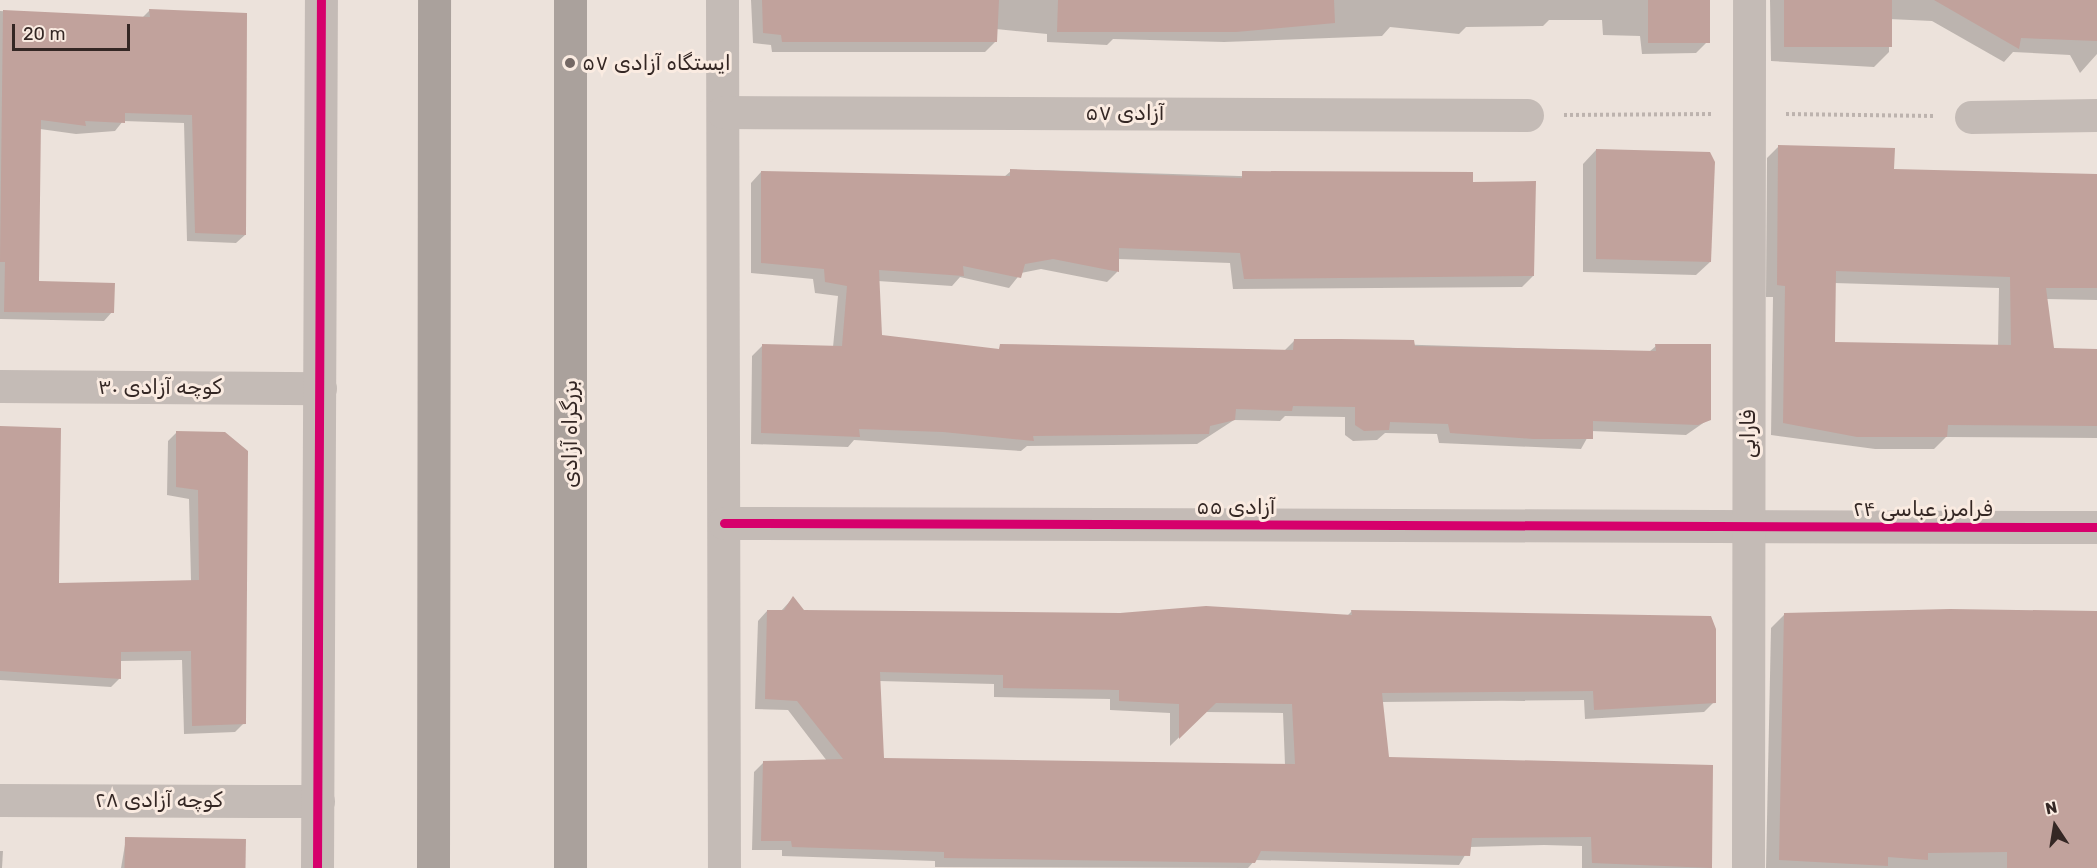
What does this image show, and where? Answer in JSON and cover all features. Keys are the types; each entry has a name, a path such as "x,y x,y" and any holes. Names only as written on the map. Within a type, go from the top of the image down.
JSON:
{"highway":[{"path":"433,868 434,0"},
{"name":"بزرگراه آزادی","path":"570,0 570,868"}],"street":[{"path":"318,868 321,0"},
{"path":"722,0 724,868"},
{"name":"فارابی","path":"1748,868 1749,0"},
{"name":"آزادی ۵۷","path":"723,112 1527,115"},
{"path":"1971,117 2097,115"},
{"name":"کوچه آزادی ۳۰","path":"0,386 320,387"},
{"name":"آزادی ۵۵","path":"724,523 1748,526"},
{"name":"فرامرز عباسی ۲۴","path":"1748,526 2097,528"},
{"name":"کوچه آزادی ۲۸","path":"0,800 318,801"}],"building":[{"path":"762,0 999,0 997,42 782,42 781,35 763,33"},
{"path":"1058,0 1334,0 1335,23 1236,32 1057,32"},
{"path":"1648,0 1710,0 1710,43 1648,43"},
{"path":"1784,0 1892,0 1892,47 1784,47"},
{"path":"1934,0 2097,0 2097,41 2021,38 2019,49"},
{"path":"149,9 247,13 246,235 195,233 192,115 125,113 125,123 85,121 86,126 41,120 39,281 115,283 114,313 4,312 5,262 0,262 3,10 150,17"},
{"path":"1778,145 1895,148 1894,169 2097,174 2097,288 2046,288 2054,348 2097,349 2097,426 1948,425 1947,437 1857,437 1783,423 1785,286 1777,285","holes":["1836,271 2010,277 2011,345 1835,342"]},
{"path":"1596,149 1710,152 1715,162 1711,262 1596,259"},
{"path":"1010,169 1242,178 1242,171 1473,172 1473,182 1536,181 1534,276 1244,279 1240,253 1119,248 1119,272 1053,259 1025,264 1021,278 963,266 964,276 879,270 882,335 999,349 1000,344 1293,350 1294,339 1414,340 1415,346 1656,351 1655,344 1711,344 1711,420 1698,425 1593,421 1593,439 1533,439 1450,433 1448,424 1390,422 1389,430 1364,431 1355,425 1355,407 1293,406 1292,411 1236,409 1235,420 1210,426 1209,434 1033,436 1034,441 943,432 859,429 860,437 761,433 762,344 842,346 847,286 825,282 824,269 761,263 761,171 1010,176"},
{"path":"0,426 61,428 59,583 199,580 198,490 176,487 176,431 225,432 248,451 246,724 192,726 191,651 121,652 121,679 0,671"},
{"path":"793,596 804,610 1120,613 1206,606 1352,615 1351,610 1711,616 1716,629 1716,703 1594,710 1593,691 1382,693 1389,757 1713,765 1712,868 1592,863 1591,837 1472,838 1470,856 1261,851 1255,863 944,858 944,852 792,847 791,841 761,841 763,761 843,759 797,701 765,699 767,610 784,610","holes":["880,672 1003,675 1003,688 1119,690 1119,701 1179,704 1179,739 1216,703 1292,704 1295,764 884,758"]},
{"path":"1950,609 2097,611 2097,868 2007,868 2007,852 1928,853 1928,860 1888,857 1888,866 1779,860 1784,613"},
{"path":"125,837 246,839 245,868 124,868"}],"cycle path":[{"path":"317,868 321,0"},
{"path":"724,523 2097,527"}],"place":[{"name":"ایستگاه آزادی ۵۷","path":"570,63"}]}
